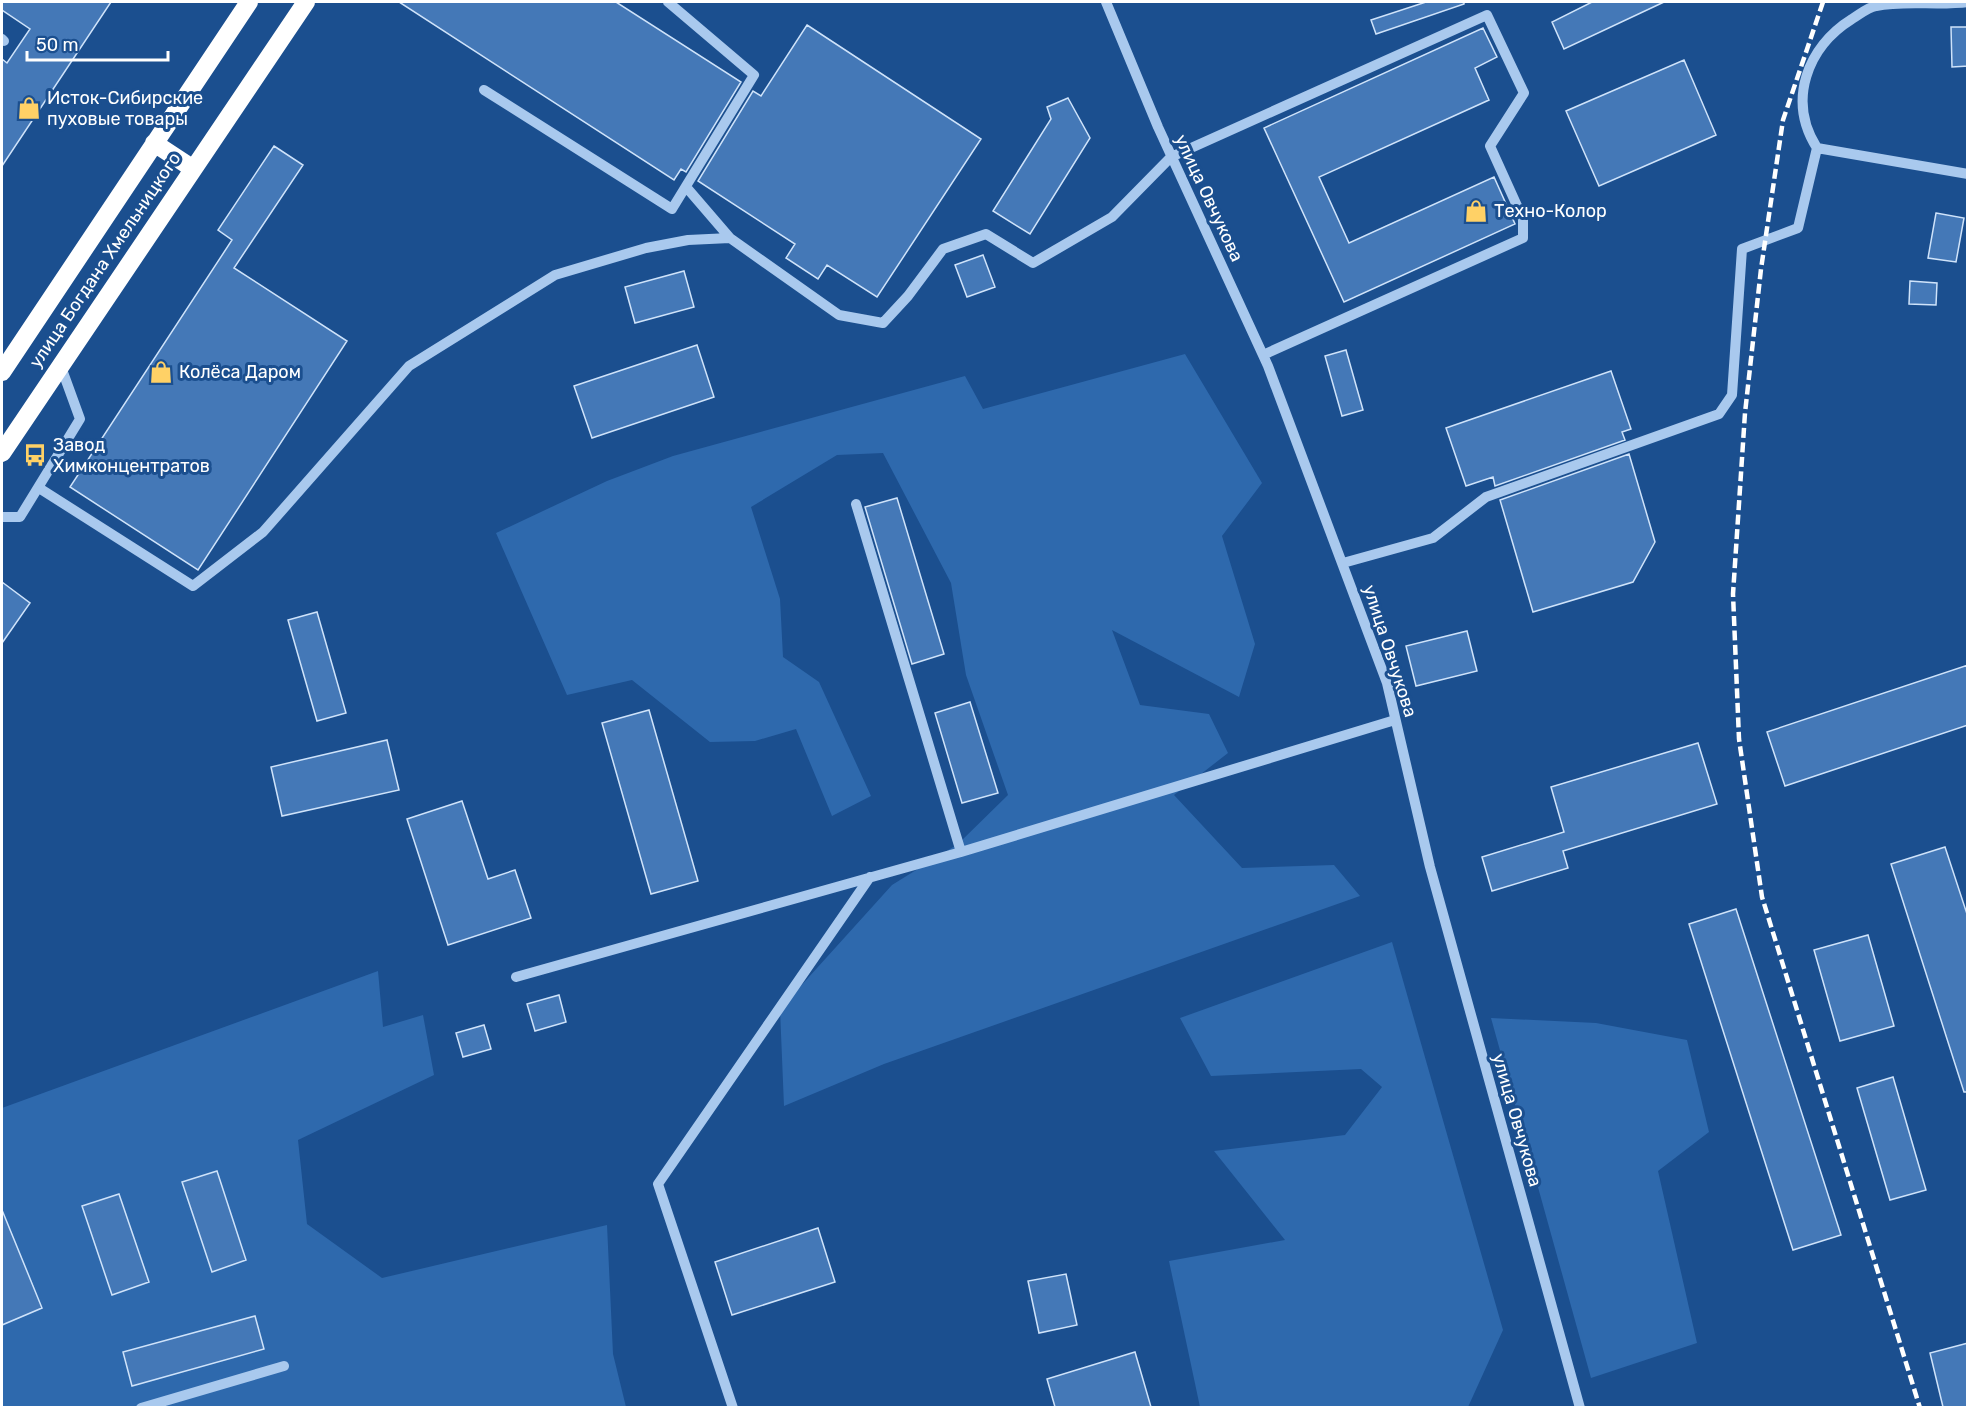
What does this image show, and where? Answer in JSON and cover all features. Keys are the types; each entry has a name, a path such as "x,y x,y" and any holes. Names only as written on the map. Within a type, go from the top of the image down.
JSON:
{"highway":[{"name":"улица Богдана Хмельницкого","path":"2,372 249,2"},
{"name":"улица Богдана Хмельницкого","path":"2,453 306,2"},
{"path":"154,143 192,168"}],"street":[{"path":"484,90 672,209 687,188 754,75 668,2"},
{"name":"улица Овчукова","path":"1106,2 1172,157 1263,355 1387,683 1430,867 1580,1407"},
{"path":"1343,563 1433,538 1486,496 1719,414 1732,394 1742,249 1798,228 1817,148 1806,131 1802,104 1803,88 1816,52 1835,30 1875,6 1968,2"},
{"path":"687,188 730,238 838,315 883,323 908,296 943,249 986,234 1033,263 1112,217 1172,157 1487,15 1524,93 1490,146 1523,219 1523,238 1263,355"},
{"path":"1817,148 1968,174"},
{"path":"39,488 194,586 263,532 409,366 555,275 646,248 688,240 730,238"},
{"path":"2,517 20,517 80,419 60,364"},
{"path":"856,504 961,852"},
{"path":"516,977 961,852 1395,720"},
{"path":"733,1407 658,1184 870,877"},
{"path":"141,1407 284,1366"}],"shaded area":[{"path":"1185,354 1262,483 1222,536 1255,644 1239,697 1112,630 1140,705 1209,714 1228,753 1174,795 1242,868 1334,865 1360,896 884,1064 784,1106 780,1009 892,885 958,844 1008,795 966,675 951,583 883,453 837,455 751,507 780,599 783,657 819,682 871,796 832,816 796,729 755,741 710,742 632,680 567,695 496,533 607,481 673,456 965,376 983,409"},
{"path":"1392,942 1503,1330 1468,1407 1200,1407 1169,1261 1285,1240 1214,1151 1345,1135 1382,1087 1361,1069 1211,1076 1180,1018"},
{"path":"378,971 383,1027 423,1015 434,1075 298,1140 307,1224 382,1278 607,1225 613,1354 626,1407 2,1408 2,1108"},
{"path":"1491,1018 1596,1023 1687,1040 1709,1132 1658,1171 1697,1343 1591,1378"}],"building":[{"path":"2,2 111,2 2,166 2,59 7,63 30,29 2,10"},
{"path":"399,2 616,2 741,82 686,172 681,169 674,180"},
{"path":"1426,2 1464,2 1464,4 1376,34 1371,20"},
{"path":"1592,2 1664,2 1564,49 1552,22"},
{"path":"807,25 981,139 877,297 827,265 818,279 786,258 795,244 698,181 753,91 761,96"},
{"path":"1951,27 1968,27 1968,66 1952,67"},
{"path":"1483,28 1497,57 1475,68 1489,100 1319,177 1349,243 1494,177 1515,224 1344,302 1264,128"},
{"path":"1684,60 1716,135 1599,186 1566,111"},
{"path":"1068,98 1090,138 1030,234 993,211 1051,119 1047,107"},
{"path":"274,146 303,165 234,268 347,341 198,570 70,487 232,240 218,230"},
{"path":"1936,213 1964,218 1956,262 1928,258"},
{"path":"983,255 995,287 967,297 955,265"},
{"path":"684,271 694,307 635,323 625,287"},
{"path":"1910,281 1937,283 1936,305 1909,304"},
{"path":"697,345 714,397 592,438 574,386"},
{"path":"1346,350 1363,410 1342,416 1325,356"},
{"path":"1611,371 1631,429 1622,432 1625,440 1495,486 1493,477 1466,486 1446,428"},
{"path":"1629,454 1655,542 1633,582 1533,612 1500,500"},
{"path":"897,498 944,654 912,664 865,507"},
{"path":"2,582 30,603 2,643"},
{"path":"317,612 346,713 317,721 288,620"},
{"path":"1467,631 1477,671 1416,686 1406,646"},
{"path":"1968,665 1968,725 1785,786 1767,732"},
{"path":"970,702 998,793 962,803 935,713"},
{"path":"649,710 698,881 651,894 602,723"},
{"path":"387,740 399,790 282,816 271,767"},
{"path":"1698,743 1717,804 1563,851 1568,868 1492,891 1482,857 1564,832 1551,787"},
{"path":"462,801 488,879 515,870 531,918 448,945 407,819"},
{"path":"1945,847 1968,917 1968,1092 1964,1092 1891,864"},
{"path":"1736,909 1841,1235 1793,1250 1689,924"},
{"path":"1868,935 1894,1026 1840,1041 1814,950"},
{"path":"559,995 566,1022 535,1031 527,1004"},
{"path":"484,1025 491,1049 463,1057 456,1033"},
{"path":"1893,1077 1926,1190 1890,1200 1857,1088"},
{"path":"217,1171 246,1260 212,1272 182,1182"},
{"path":"119,1194 149,1282 112,1295 82,1206"},
{"path":"2,1210 42,1308 2,1325"},
{"path":"818,1228 835,1282 732,1315 715,1262"},
{"path":"1066,1274 1077,1325 1039,1333 1028,1281"},
{"path":"255,1316 264,1349 132,1386 123,1352"},
{"path":"1968,1343 1968,1407 1943,1407 1930,1353"},
{"path":"1135,1352 1151,1407 1055,1407 1047,1379"}],"railway":[{"path":"1823,2 1783,120 1761,269 1745,413 1733,594 1739,739 1762,897 1920,1408"}],"place":[{"name":"Исток-Сибирские пуховые товары","path":"29,108"},
{"name":"Техно-Колор","path":"1476,211"},
{"name":"Колёса Даром","path":"161,372"},
{"name":"Завод Химконцентратов","path":"35,455"}]}
